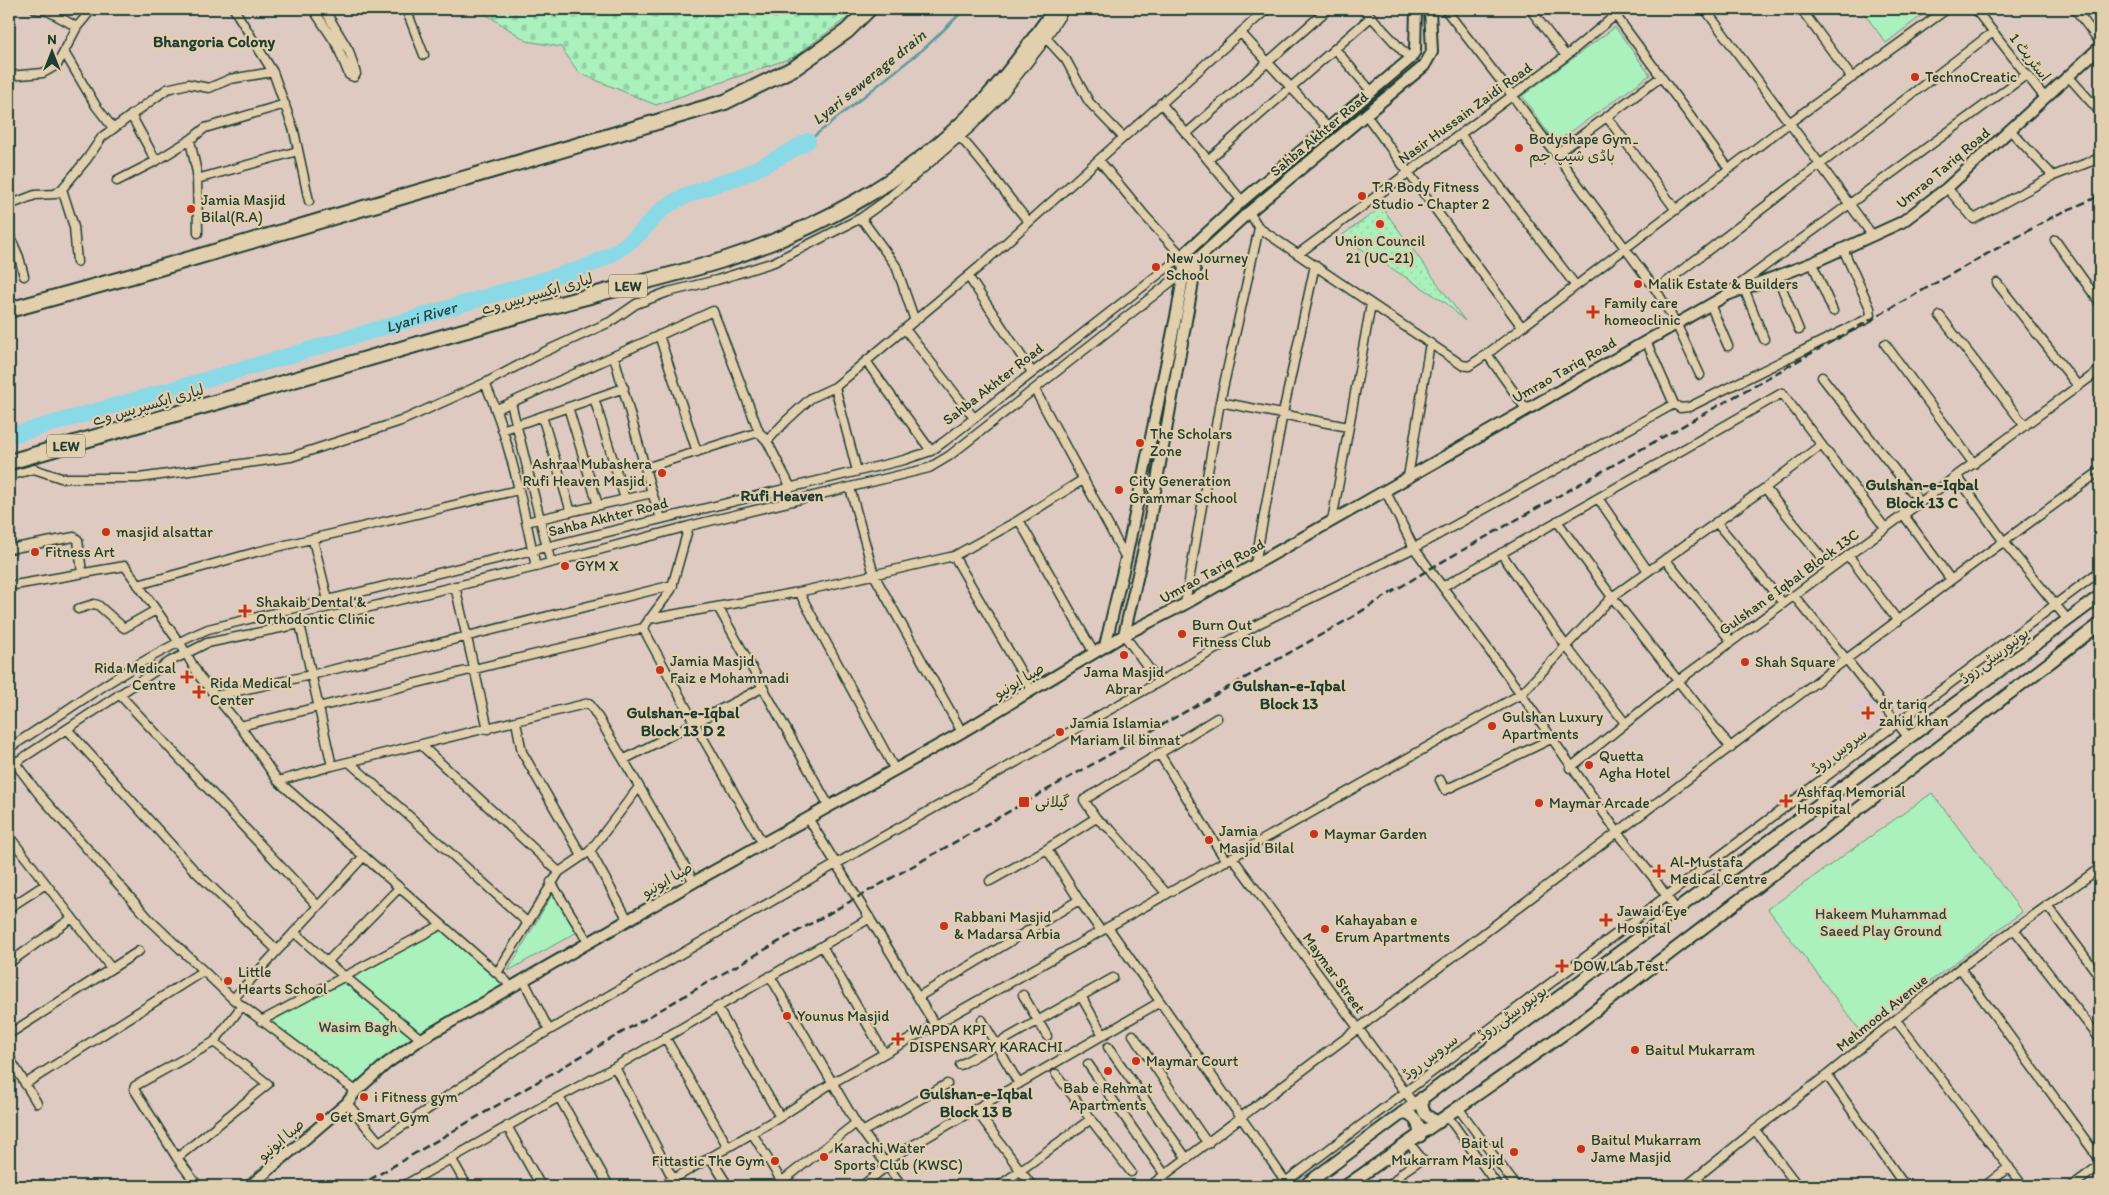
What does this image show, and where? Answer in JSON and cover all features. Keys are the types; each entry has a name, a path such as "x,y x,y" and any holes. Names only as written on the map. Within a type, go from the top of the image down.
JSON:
{"highway":[{"path":"9,310 132,276 725,102 796,67 846,31 869,9"},
{"name":"لیاری ایکسپریس وے","path":"9,462 565,302 698,268 749,251 799,230 870,194 913,164 947,136 992,93 1056,9"}],"main road":[{"path":"1410,59 1415,52 1416,9"},
{"name":"Sahba Akhter Road","path":"1188,268 1249,212 1424,66 1432,52 1430,9"},
{"name":"Umrao Tariq Road","path":"1124,635 1185,604 1332,522 1710,304 1744,288 1812,263 1902,222 1947,188 2100,47"},
{"name":"Sahba Akhter Road","path":"1182,256 1242,201 1410,59"},
{"path":"1124,635 1147,536 1183,313 1188,268 1182,256"},
{"path":"1105,646 1183,313"},
{"name":"یونیورسٹی روڈ","path":"1304,1186 2100,596"},
{"path":"1349,1186 1572,1028 2100,624"},
{"name":"صبا ایونیو","path":"250,1186 346,1102 386,1064 420,1040 588,942 962,732 1124,635"},
{"path":"1418,1101 1424,1114 1430,1119 1444,1119"},
{"path":"1402,1113 1411,1114 1416,1119 1420,1136"}],"street":[{"path":"35,9 48,11 77,27"},
{"path":"9,76 44,73 57,65 77,27 92,9"},
{"path":"234,9 273,72 294,131 309,201"},
{"path":"313,9 337,45 349,75 354,77 356,74 349,51 324,9"},
{"path":"406,9 424,55"},
{"path":"9,476 34,469 61,478 139,478 291,457 401,421 485,383 544,352 610,322 636,304 668,292 717,280 774,262 861,218 885,201 960,137 999,99 1046,38 1065,9"},
{"path":"767,441 811,398 835,387 968,276 1241,33 1258,12 1268,9"},
{"path":"1186,134 1328,9"},
{"path":"1364,9 1410,59"},
{"path":"1445,9 1556,154 1656,290 1676,323 1700,375"},
{"path":"1530,9 1566,56"},
{"name":"Nasir Hussain Zaidi Road","path":"1298,254 1566,56 1613,12 1623,9"},
{"path":"1705,9 1873,236"},
{"path":"1801,9 1852,78"},
{"path":"1249,212 1259,228 1430,343 1468,366 1487,354 1789,123 1947,9"},
{"name":"اسٹریٹ 1","path":"1975,9 2045,98"},
{"path":"2075,9 2100,42"},
{"path":"1613,12 1729,169"},
{"path":"1208,160 1372,17"},
{"path":"1656,290 1993,32"},
{"path":"1241,33 1329,129"},
{"path":"1046,38 1066,60 1089,102 1123,137"},
{"path":"1335,49 1371,91"},
{"path":"64,52 96,106 113,128"},
{"path":"9,205 35,195 55,194 62,189 102,137 167,89 188,84 209,88 230,79 273,72"},
{"path":"1727,295 2026,75"},
{"path":"2068,76 2100,112"},
{"path":"1556,154 1661,77"},
{"path":"1161,103 1242,201"},
{"path":"117,181 156,161 190,140 205,128 284,104"},
{"path":"131,115 156,161"},
{"path":"1366,115 1522,327"},
{"path":"1607,117 1676,210"},
{"path":"2010,130 2053,176"},
{"path":"1460,134 1576,286"},
{"path":"960,137 983,162 1003,191 1029,222"},
{"path":"190,140 197,179 198,234"},
{"path":"197,179 298,151"},
{"path":"1947,188 1974,219 2053,176 2100,158"},
{"path":"1099,160 1146,217 1182,256"},
{"path":"62,189 74,227 77,262"},
{"path":"861,218 896,266 915,321"},
{"path":"1185,604 1220,402 1259,228"},
{"path":"9,234 19,257 24,276"},
{"path":"2055,240 2100,303"},
{"path":"1646,341 1674,404 1680,408 1689,407 1867,319 1871,315 1870,308 1843,249"},
{"name":"Sahba Akhter Road","path":"9,748 104,685 178,642 208,629 548,548 661,518 919,456 931,450 974,418 1182,256"},
{"path":"1812,263 1833,311"},
{"path":"1255,564 1282,413 1315,265"},
{"name":"Sahba Akhter Road","path":"15,763 185,652 207,643 300,624 536,567 689,526 929,468 949,456 1035,390 1188,268"},
{"path":"968,276 1032,372"},
{"path":"1777,276 1799,330"},
{"path":"1997,283 2078,386"},
{"path":"1744,288 1764,339"},
{"path":"1332,522 1372,304"},
{"path":"1710,304 1728,346"},
{"path":"497,409 713,311 759,432 767,441 791,488"},
{"path":"1940,316 2025,426"},
{"path":"905,329 974,418"},
{"path":"659,335 698,452"},
{"path":"1408,477 1430,343"},
{"path":"1885,344 1974,464"},
{"path":"1487,354 1526,409"},
{"path":"614,356 652,493 661,518"},
{"path":"866,361 931,450"},
{"name":"Gulshan e Iqbal Block 13C","path":"1570,768 1731,641 2100,370"},
{"path":"1822,377 1920,502"},
{"path":"485,383 497,409 536,567"},
{"path":"835,387 857,471"},
{"path":"502,430 624,388"},
{"path":"1035,390 1126,558"},
{"path":"1444,586 1782,393 1885,528"},
{"path":"594,398 626,499"},
{"path":"1220,402 1348,427"},
{"path":"511,403 552,563"},
{"path":"346,1102 379,1142 474,1076 549,1030 887,834 1159,682 1260,623 1414,548 1674,404"},
{"path":"568,407 598,505"},
{"path":"542,416 571,512"},
{"path":"646,468 759,432"},
{"path":"615,1067 668,1183 884,1053 1521,694 1612,597 1766,488 1821,446"},
{"path":"1150,1186 1848,660 1951,580 2100,471"},
{"path":"1957,476 2004,542 2068,620"},
{"path":"649,619 799,592 954,556 1019,520 1084,479"},
{"path":"850,488 874,575 962,732"},
{"path":"1766,488 1830,568"},
{"path":"138,585 198,567 518,490"},
{"path":"1385,490 1414,548 1444,586 1521,694 1570,768 1677,911"},
{"path":"526,522 652,493"},
{"path":"1598,498 1648,571"},
{"path":"1903,514 1951,580"},
{"path":"1019,520 1094,653"},
{"path":"1557,521 1612,597 1731,748"},
{"path":"1716,522 1783,603"},
{"path":"240,726 643,628 673,585 689,526"},
{"path":"9,549 74,537 78,540 82,574"},
{"path":"313,540 328,600"},
{"path":"1501,553 1566,646 1625,723"},
{"path":"1848,555 1898,622"},
{"path":"954,556 1032,691"},
{"path":"1665,559 1731,641"},
{"path":"9,586 125,566 185,652 199,676 240,726 278,781 498,973 510,987"},
{"name":"سروس روڈ","path":"1283,1184 1898,725 2100,571"},
{"path":"215,696 311,675 673,585"},
{"path":"456,586 488,728"},
{"path":"799,592 895,770"},
{"path":"1794,596 1848,660 1909,738"},
{"path":"78,609 94,604 98,605 124,628 156,610"},
{"path":"718,607 829,806"},
{"path":"300,624 332,766"},
{"path":"643,628 763,844"},
{"path":"1124,635 1159,682"},
{"path":"625,759 762,688"},
{"path":"119,694 318,906"},
{"path":"278,781 589,703 625,759 694,882"},
{"path":"1168,894 1111,830 1096,818 1084,800 1217,718"},
{"path":"516,722 522,752 582,856"},
{"path":"67,729 193,869 277,950"},
{"path":"1440,780 1445,790 1551,739"},
{"path":"421,744 559,872"},
{"name":"Maymar Street","path":"1159,753 1229,859 1406,1093 1418,1101"},
{"path":"9,755 38,793 150,920 232,999 356,1091"},
{"path":"349,762 528,923"},
{"path":"498,973 551,882 559,872 590,852 639,787"},
{"path":"808,818 935,1025"},
{"path":"990,881 1047,849 1096,818"},
{"path":"9,836 111,968"},
{"path":"9,852 17,847"},
{"path":"1047,849 1078,900 1104,929 1160,1002 1241,1119 1283,1184"},
{"path":"590,852 628,920"},
{"path":"232,999 364,856"},
{"name":"Mehmood Avenue","path":"1686,1186 1960,968 2100,868"},
{"path":"551,882 588,942"},
{"path":"9,908 46,884"},
{"path":"327,962 400,887"},
{"path":"918,997 1078,900"},
{"path":"2047,905 2100,977"},
{"path":"9,963 72,918"},
{"path":"403,1186 615,1067 870,918"},
{"path":"261,1021 442,925"},
{"path":"2014,929 2100,1039"},
{"path":"294,932 420,1040"},
{"path":"822,946 884,1053"},
{"path":"9,1034 139,951"},
{"path":"1960,968 2100,1160"},
{"path":"26,1084 203,971"},
{"path":"770,976 856,1123 902,1186"},
{"path":"960,1065 1112,978"},
{"path":"523,979 549,1030"},
{"path":"1023,995 1047,1036"},
{"path":"1081,996 1103,1035"},
{"path":"862,1186 886,1164 975,1109 1160,1002"},
{"path":"198,1186 134,1089 135,1086 214,1042 242,1006"},
{"path":"717,1007 780,1117"},
{"path":"982,1020 1019,1084"},
{"path":"1896,1020 2023,1186"},
{"path":"1134,1035 1208,1144"},
{"path":"665,1037 728,1147"},
{"path":"178,1158 268,1084 214,1042"},
{"path":"1108,1047 1187,1159"},
{"path":"9,1057 37,1103"},
{"path":"1088,1064 1165,1175"},
{"path":"1056,1074 1132,1172"},
{"path":"1827,1075 1905,1186"},
{"path":"862,1132 947,1084"},
{"path":"559,1097 609,1186"},
{"path":"975,1109 1032,1186"},
{"path":"1459,1109 1516,1186"},
{"path":"999,1186 1090,1119"},
{"path":"1444,1119 1498,1186"},
{"path":"752,1133 779,1184 856,1123"},
{"path":"507,1126 540,1186"},
{"path":"1755,1130 1798,1186"},
{"path":"1390,1186 1404,1171 1422,1159 1410,1143"},
{"path":"710,1157 728,1186"},
{"path":"451,1158 467,1186"},
{"path":"1310,1165 1318,1175"},
{"path":"2072,1186 2100,1165"},
{"path":"1985,1186 2009,1167"}],"shaded area":[{"name":"dr tariq zahid khan","path":"1867,697 1884,719 1869,730 1852,707"}],"green space":[{"path":"478,9 859,9 794,57 656,105 579,73 561,47 527,41"},
{"path":"1861,9 1930,9 1886,43"},
{"path":"1615,27 1650,75 1555,143 1522,96"},
{"path":"1382,207 1465,321 1446,303 1341,236"},
{"name":"Hakeem Muhammad Saeed Play Ground","path":"1932,793 2022,912 1862,1033 1768,909"},
{"path":"554,891 579,931 508,971"},
{"name":"Wasim Bagh","path":"441,925 510,987 421,1039 358,1089 266,1021"}],"waterway":[{"name":"Lyari sewerage drain","path":"808,141 927,46 965,9"},
{"name":"Lyari River","path":"9,436 281,358 583,268 607,257 628,244 659,212 680,198 752,171 808,141"}],"railway":[{"path":"359,1186 722,974 1349,619 1431,568 2056,215 2100,196"}],"place":[{"name":"TechnoCreatic","path":"1915,77"},
{"name":"Bodyshape Gym۔ باڈی شیپ جم","path":"1519,148"},
{"name":"T.R Body Fitness Studio - Chapter 2","path":"1362,196"},
{"name":"Jamia Masjid Bilal(R.A)","path":"191,209"},
{"name":"Union Council 21 (UC-21)","path":"1380,224"},
{"name":"New Journey School","path":"1156,267"},
{"name":"Malik Estate & Builders","path":"1638,284"},
{"name":"Family care homeoclinic","path":"1593,312"},
{"name":"The Scholars Zone","path":"1140,443"},
{"name":"Ashraa Mubashera Rufi Heaven Masjid .","path":"662,473"},
{"name":"City Generation Grammar School","path":"1119,490"},
{"name":"masjid alsattar","path":"106,532"},
{"name":"Fitness Art","path":"35,552"},
{"name":"GYM X","path":"565,566"},
{"name":"Shakaib Dental & Orthodontic Clinic","path":"245,611"},
{"name":"Burn Out Fitness Club","path":"1182,634"},
{"name":"Jama Masjid Abrar","path":"1124,655"},
{"name":"Shah Square","path":"1745,662"},
{"name":"Jamia Masjid Faiz e Mohammadi","path":"660,670"},
{"name":"Rida Medical Centre","path":"187,677"},
{"name":"Rida Medical Center","path":"199,692"},
{"name":"dr tariq zahid khan","path":"1868,713"},
{"name":"Gulshan Luxury Apartments","path":"1492,726"},
{"name":"Jamia Islamia Mariam lil binnat","path":"1060,732"},
{"name":"Quetta Agha Hotel","path":"1589,765"},
{"name":"Ashfaq Memorial Hospital","path":"1786,801"},
{"name":"گیلانی","path":"1024,802"},
{"name":"Maymar Arcade","path":"1539,803"},
{"name":"Maymar Garden","path":"1314,834"},
{"name":"Jamia Masjid Bilal","path":"1209,840"},
{"name":"Al-Mustafa Medical Centre","path":"1659,871"},
{"name":"Jawaid Eye Hospital","path":"1606,920"},
{"name":"Rabbani Masjid & Madarsa Arbia","path":"944,926"},
{"name":"Kahayaban e Erum Apartments","path":"1325,929"},
{"name":"DOW Lab Test.","path":"1562,966"},
{"name":"Little Hearts School","path":"228,981"},
{"name":"Younus Masjid","path":"787,1016"},
{"name":"WAPDA KPI DISPENSARY KARACHI","path":"898,1039"},
{"name":"Baitul Mukarram","path":"1635,1050"},
{"name":"Maymar Court","path":"1136,1061"},
{"name":"Bab e Rehmat Apartments","path":"1108,1071"},
{"name":"i Fitness gym","path":"364,1097"},
{"name":"Get Smart Gym","path":"320,1117"},
{"name":"Baitul Mukarram Jame Masjid","path":"1581,1149"},
{"name":"Bait ul Mukarram Masjid","path":"1514,1152"},
{"name":"Karachi Water Sports Club (KWSC)","path":"824,1157"},
{"name":"Fittastic The Gym","path":"775,1161"}],"district":[{"name":"Bhangoria Colony","path":"214,41"},
{"name":"Gulshan-e-Iqbal Block 13 C","path":"1922,493"},
{"name":"Rufi Heaven","path":"782,495"},
{"name":"Gulshan-e-Iqbal Block 13","path":"1289,694"},
{"name":"Gulshan-e-Iqbal Block 13 D 2","path":"683,721"},
{"name":"Gulshan-e-Iqbal Block 13 B","path":"976,1102"}]}
